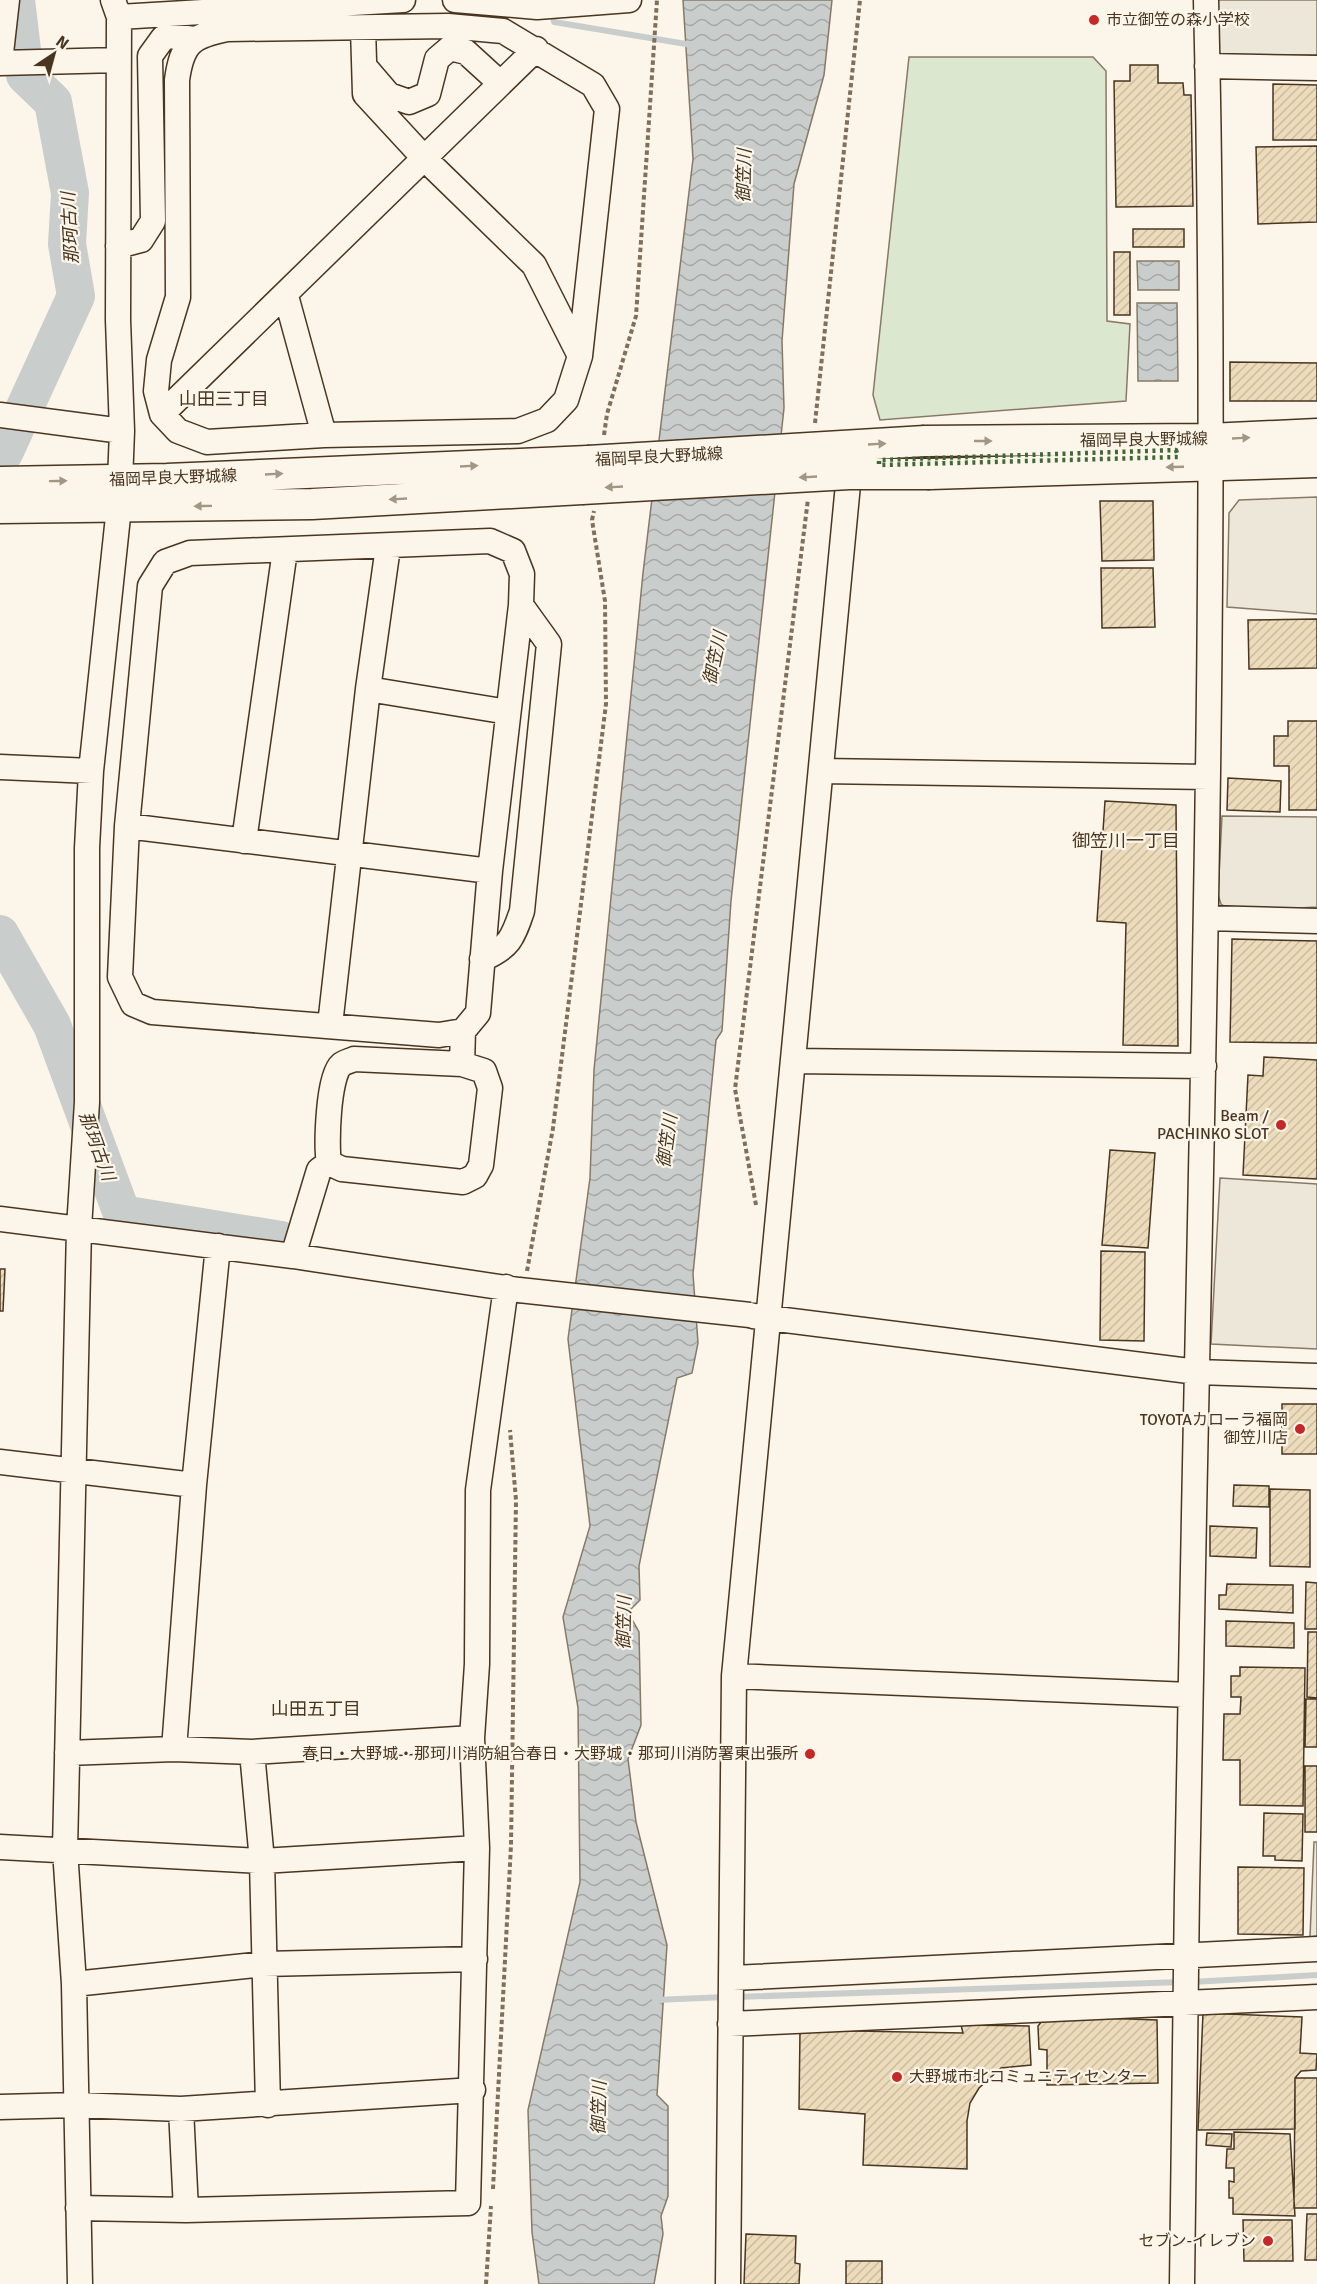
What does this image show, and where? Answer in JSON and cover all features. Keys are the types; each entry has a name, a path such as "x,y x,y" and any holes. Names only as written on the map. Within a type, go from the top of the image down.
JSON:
{"main road":[{"name":"福岡早良大野城線","path":"0,508 119,493 592,474 930,474 1209,453 1317,434"},
{"name":"福岡早良大野城線","path":"592,474 925,441 1209,453 1317,462"},
{"name":"福岡早良大野城線","path":"0,482 119,493"}],"street":[{"path":"7,0 0,62 118,60"},
{"path":"80,2284 74,1984 65,1850 79,1227 87,1102 87,848 91,771 119,493 122,431 116,9 404,0"},
{"path":"455,0 537,7 629,0"},
{"path":"1182,2284 1190,1695 1207,918 1209,453 1206,0"},
{"path":"448,26 503,31 593,85 607,109 580,356 566,400 547,420 518,431 324,435 207,442 178,431 162,414 156,391 159,360 177,297 177,80 180,60 194,39 207,33 227,29 363,28 448,26"},
{"path":"363,28 365,94 424,159 534,265 580,356"},
{"path":"118,246 141,240 153,221 150,57 163,38 171,36 194,39"},
{"path":"365,67 389,95 409,102 428,94 437,59 450,48 466,51 500,83"},
{"path":"162,414 286,296 536,50"},
{"path":"1207,66 1317,68"},
{"path":"286,296 324,435"},
{"path":"0,415 122,431"},
{"path":"729,2284 734,1676 759,1317 793,1061 849,474"},
{"path":"462,1064 463,1031 478,1013 490,872 521,605 522,574 513,551 490,541 388,547 190,553 165,562 150,586 127,826 120,977 133,1004 152,1012 439,1035 463,1031"},
{"path":"330,1025 368,689 388,547"},
{"path":"244,841 285,550"},
{"path":"482,959 501,951 514,934 522,911 525,887 549,645 521,605"},
{"path":"368,689 508,712"},
{"path":"0,767 91,771"},
{"path":"821,771 1208,777"},
{"path":"127,826 490,872"},
{"path":"1207,918 1317,921"},
{"path":"354,1059 462,1064 484,1071 490,1088 481,1165 475,1176 463,1182 342,1169 329,1163 327,1151 333,1076 341,1064 354,1059"},
{"path":"793,1061 1204,1066"},
{"path":"293,1257 319,1170 329,1163"},
{"path":"0,1219 79,1227 293,1257 1197,1372 1317,1376"},
{"path":"174,1749 194,1485 218,1246"},
{"path":"78,2208 186,2210 468,2203 473,2090 477,1848 472,1738 477,1664 478,1490 517,1285"},
{"path":"0,1462 194,1485"},
{"path":"734,1676 1190,1695"},
{"path":"67,1753 174,1749 252,1752 472,1738"},
{"path":"252,1752 262,1861 268,2105"},
{"path":"0,1847 262,1861 477,1848"},
{"path":"733,1978 1317,1949"},
{"path":"74,1984 264,1964 475,1959"},
{"path":"730,2024 1317,1997"},
{"path":"0,2107 76,2105 181,2109 473,2090"},
{"path":"181,2109 186,2210"}],"path":[{"path":"517,1285 553,1128 606,704 605,601 592,520 592,474 636,316 657,0"},
{"path":"815,427 860,0"},
{"path":"756,1206 735,1089 808,498"},
{"path":"492,2190 511,1845 516,1500 509,1422"},
{"path":"486,2284 492,2202"}],"green space":[{"path":"909,57 1093,57 1106,71 1107,321 1130,324 1126,401 880,420 873,395"}],"shaded area":[{"path":"1214,0 1317,0 1317,55 1219,55 1214,50"},
{"path":"1317,497 1317,614 1227,607 1229,513 1239,500"},
{"path":"1222,816 1317,817 1317,907 1233,912 1221,904 1218,895"},
{"path":"1220,1178 1317,1184 1317,1349 1211,1344"},
{"path":"1314,1842 1317,1842 1317,1936 1310,1937"}],"water":[{"name":"御笠川","path":"683,0 832,0 824,75 794,184 782,341 784,408 731,901 722,1031 716,1040 693,1274 698,1343 692,1373 677,1378 639,1566 640,1600 628,1612 639,1632 641,1725 628,1759 636,1822 667,1945 657,2095 668,2106 668,2196 661,2216 663,2234 654,2284 539,2284 532,2232 528,2110 580,1882 578,1708 563,1617 590,1526 568,1339 590,1178 594,1070 643,573 693,159"},
{"path":"1137,261 1179,261 1179,290 1138,290"},
{"path":"1137,303 1177,303 1178,381 1138,381"}],"building":[{"path":"1130,65 1158,65 1158,83 1183,83 1184,95 1191,95 1193,206 1116,207 1114,81 1130,81"},
{"path":"1273,84 1317,85 1317,140 1273,140"},
{"path":"1317,146 1317,222 1258,224 1256,147"},
{"path":"1133,229 1184,229 1184,247 1133,247"},
{"path":"1114,252 1130,252 1130,315 1114,315"},
{"path":"1230,362 1317,363 1317,401 1230,401"},
{"path":"1100,501 1153,501 1154,560 1102,561"},
{"path":"1101,568 1153,568 1155,627 1102,628"},
{"path":"1317,619 1317,668 1249,669 1248,620"},
{"path":"1288,721 1317,721 1317,810 1289,810 1289,766 1274,766 1274,736 1288,736"},
{"path":"1228,778 1281,781 1280,812 1227,810"},
{"path":"1105,801 1176,805 1178,1046 1123,1045 1126,923 1097,921"},
{"path":"1232,939 1317,941 1317,1043 1230,1042"},
{"name":"Beam / PACHINKO SLOT","path":"1264,1057 1317,1060 1317,1179 1243,1175 1248,1075 1263,1076"},
{"path":"1110,1150 1155,1153 1148,1248 1102,1245"},
{"path":"1101,1251 1145,1252 1144,1341 1100,1340"},
{"path":"0,1269 5,1269 3,1311 0,1311"},
{"name":"TOYOTAカローラ福岡 御笠川店","path":"1282,1404 1317,1404 1317,1454 1282,1454"},
{"path":"1234,1485 1269,1486 1269,1507 1233,1506"},
{"path":"1270,1489 1310,1490 1310,1567 1270,1566"},
{"path":"1210,1526 1257,1528 1256,1558 1210,1556"},
{"path":"1306,1582 1317,1583 1317,1629 1305,1629"},
{"path":"1227,1584 1293,1585 1293,1613 1219,1609 1219,1595 1226,1595"},
{"path":"1226,1621 1294,1623 1294,1648 1226,1646"},
{"path":"1308,1632 1317,1632 1317,1698 1307,1697"},
{"path":"1240,1667 1305,1668 1303,1806 1240,1805 1240,1760 1223,1760 1224,1714 1240,1714 1241,1697 1231,1697 1231,1676 1240,1676"},
{"path":"1306,1699 1317,1699 1317,1747 1305,1747"},
{"path":"1305,1766 1317,1766 1317,1832 1305,1832"},
{"path":"1264,1813 1303,1814 1302,1861 1275,1860 1275,1856 1263,1856"},
{"path":"1238,1867 1304,1868 1303,1935 1238,1934"},
{"path":"1203,2013 1302,2017 1300,2053 1317,2054 1316,2070 1301,2071 1295,2078 1295,2129 1198,2130"},
{"path":"1046,2016 1157,2020 1158,2083 1047,2085 1047,2050 1039,2049 1038,2026"},
{"path":"961,2025 1029,2026 1031,2065 1001,2068 979,2088 970,2103 967,2121 967,2169 863,2165 865,2114 799,2109 800,2030 963,2033"},
{"path":"1295,2078 1317,2078 1317,2208 1294,2208"},
{"path":"1234,2132 1290,2134 1295,2216 1233,2214 1233,2198 1229,2198 1229,2181 1234,2182 1234,2168 1226,2168 1227,2149 1234,2149"},
{"path":"1207,2133 1232,2134 1231,2147 1206,2145"},
{"path":"1307,2214 1317,2214 1317,2260 1305,2260"},
{"name":"セブン-イレブン","path":"1243,2220 1292,2220 1293,2261 1244,2261"},
{"path":"746,2234 796,2236 795,2263 800,2264 799,2284 744,2284"},
{"path":"846,2261 882,2261 882,2284 846,2284"}],"waterway":[{"name":"那珂古川","path":"4,453 76,296 67,244 70,193 53,102 25,75 16,0"},
{"path":"552,10 554,22 692,45"},
{"name":"那珂古川","path":"0,934 52,1025 122,1214 281,1240"},
{"path":"1192,1982 1317,1975"},
{"path":"736,1997 1182,1982"},
{"path":"655,2000 726,1997"}],"hedge":[{"path":"1176,450 1178,457 879,465 879,460 1176,450"}],"place":[{"name":"市立御笠の森小学校","path":"1094,20"},
{"name":"Beam / PACHINKO SLOT","path":"1281,1125"},
{"name":"TOYOTAカローラ福岡 御笠川店","path":"1300,1429"},
{"name":"春日・大野城・那珂川消防組合春日・大野城・那珂川消防署東出張所","path":"810,1754"},
{"name":"大野城市北コミュニティセンター","path":"897,2077"},
{"name":"セブン-イレブン","path":"1268,2241"}],"district":[{"name":"山田三丁目","path":"224,399"},
{"name":"御笠川一丁目","path":"1126,841"},
{"name":"山田五丁目","path":"316,1709"}]}
